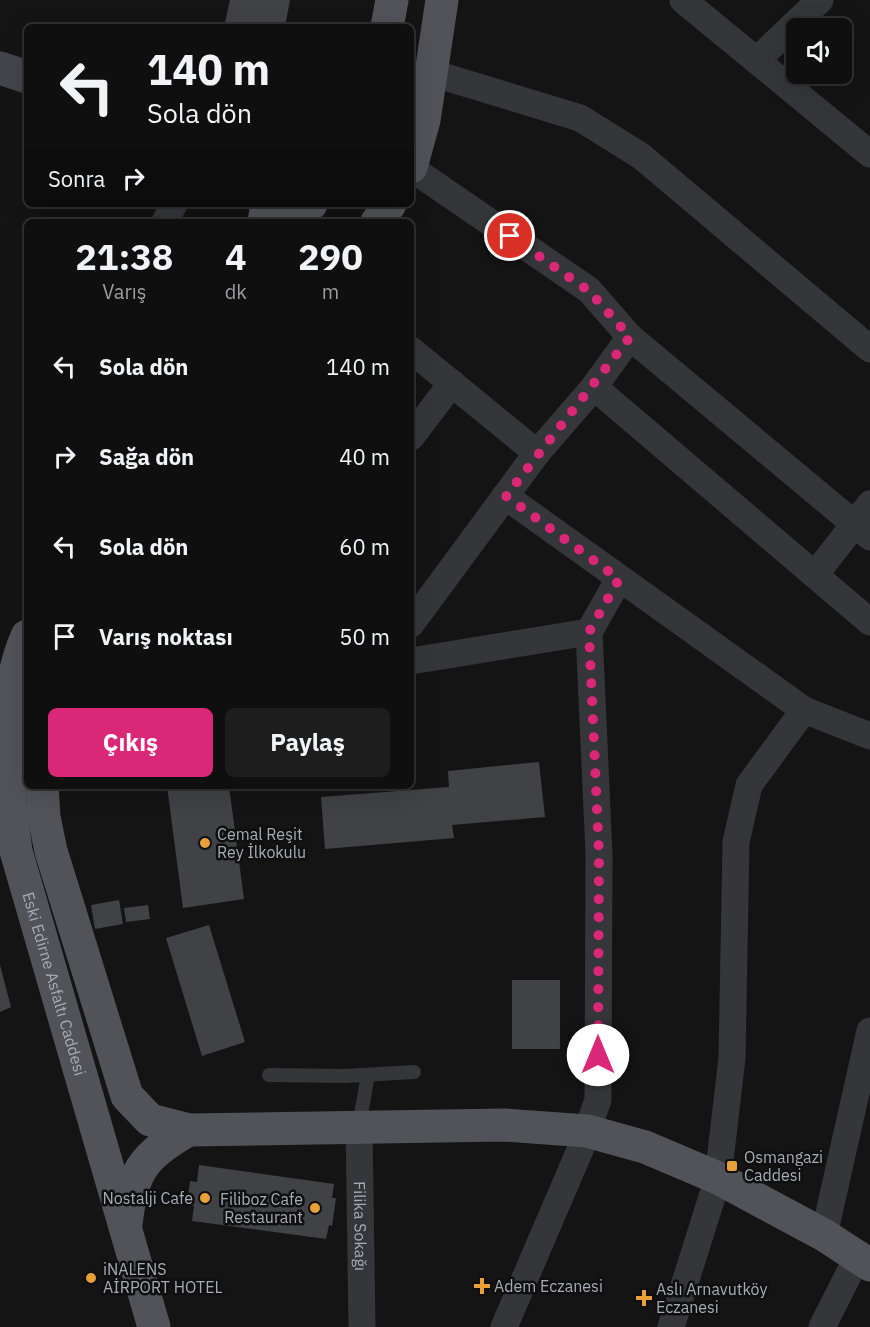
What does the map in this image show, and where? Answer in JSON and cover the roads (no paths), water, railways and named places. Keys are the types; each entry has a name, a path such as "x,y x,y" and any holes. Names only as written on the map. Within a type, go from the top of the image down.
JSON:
{"main road":[{"path":"388,24 392,0"},
{"path":"414,156 424,120 442,0"},
{"path":"294,219 308,207"},
{"name":"Eski Edirne Asfaltı Caddesi","path":"24,642 9,688 5,815 8,851 126,1224 154,1327"},
{"name":"Eski Edirne Asfaltı Caddesi","path":"42,789 44,817 51,851 128,1096 150,1120 189,1130"},
{"path":"126,1224 129,1193 141,1168 160,1146 189,1130 505,1125 587,1131 645,1147 718,1178 824,1236 864,1261"}],"street":[{"path":"683,0 870,154"},
{"path":"756,60 820,0"},
{"path":"432,73 580,118 641,156 870,349"},
{"path":"414,169 589,291 630,337 865,522 814,575"},
{"path":"414,620 537,453 594,387 630,337"},
{"path":"414,352 537,453"},
{"path":"414,433 452,383"},
{"path":"594,387 870,622"},
{"path":"506,496 804,710 870,736"},
{"path":"504,1327 598,1100 599,854 589,632 619,579"},
{"path":"414,661 589,632"},
{"path":"671,1327 718,1178 732,1058 736,842 748,785 804,710"},
{"path":"824,1236 870,1031"},
{"name":"Filika Sokağı","path":"359,1126 362,1327"},
{"path":"822,1327 864,1261"}],"lane":[{"path":"270,1075 368,1075 414,1072"},
{"path":"359,1126 368,1075"}],"place":[{"name":"Cemal Reşit Rey İlkokulu","path":"205,843"},
{"name":"Osmangazi Caddesi","path":"732,1166"},
{"name":"Nostalji Cafe","path":"205,1198"},
{"name":"Filiboz Cafe Restaurant","path":"315,1208"},
{"name":"iNALENS AİRPORT HOTEL","path":"91,1278"},
{"name":"Adem Eczanesi","path":"482,1286"},
{"name":"Aslı Arnavutköy Eczanesi","path":"644,1298"}]}
